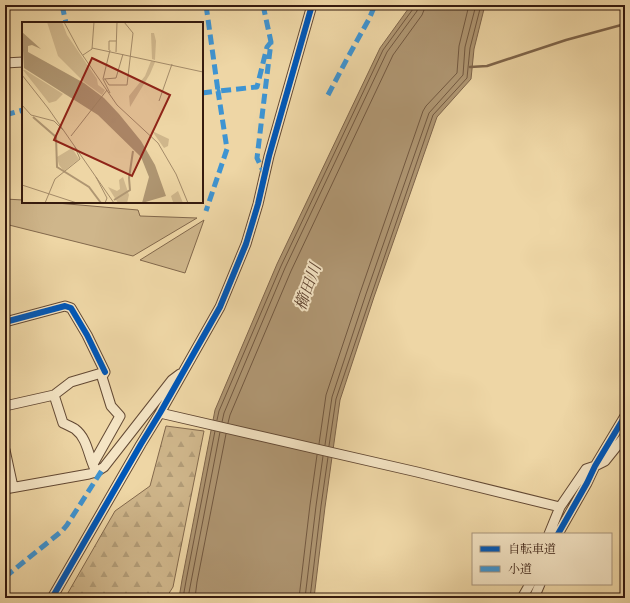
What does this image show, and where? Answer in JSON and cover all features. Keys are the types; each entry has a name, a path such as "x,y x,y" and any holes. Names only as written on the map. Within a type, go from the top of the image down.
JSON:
{"street":[{"path":"52,598 141,444 164,414 183,372 220,307 246,244 258,204 264,173 312,5"},
{"path":"5,63 22,62"},
{"path":"5,322 65,306 71,308 87,335 105,372"},
{"path":"5,406 54,395 71,382 105,372"},
{"path":"5,450 9,488 89,474 94,468 120,416 111,406 102,377 105,372"},
{"path":"94,468 104,466 172,380 183,372"},
{"path":"54,395 64,423 76,430 82,436 87,445 90,459 94,468"},
{"path":"164,414 560,507"},
{"path":"559,533 595,466 625,416"},
{"path":"549,533 560,507 586,469 605,461 625,436"},
{"path":"522,598 529,585"},
{"path":"534,598 540,585"}],"green space":[{"path":"5,199 22,200 22,203 57,203 138,210 140,216 197,218 133,256 5,224"},
{"path":"204,220 185,273 140,260"},
{"path":"166,426 204,431 173,587 166,598 65,598 115,511 150,486"}],"water":[{"name":"櫛田川","path":"411,5 485,5 474,49 471,79 437,117 374,297 340,400 314,598 179,598 215,410 277,264 380,48"}],"waterway":[{"path":"470,67 487,66 566,40 625,24"},
{"path":"620,598 625,596"}],"marked path":[{"path":"62,5 66,22"},
{"path":"206,5 218,91 257,87 267,47 271,42"},
{"path":"263,5 271,42 257,158 264,173"},
{"path":"328,95 375,5"},
{"path":"203,93 218,91 227,149 206,211"},
{"path":"5,115 22,110"},
{"path":"5,577 62,531 104,467"}],"cycle path":[{"path":"52,598 220,307 246,244 258,204 269,156 312,5"},
{"path":"5,322 65,306 71,308 87,335 105,372"},
{"path":"559,533 595,466 625,416"}]}
